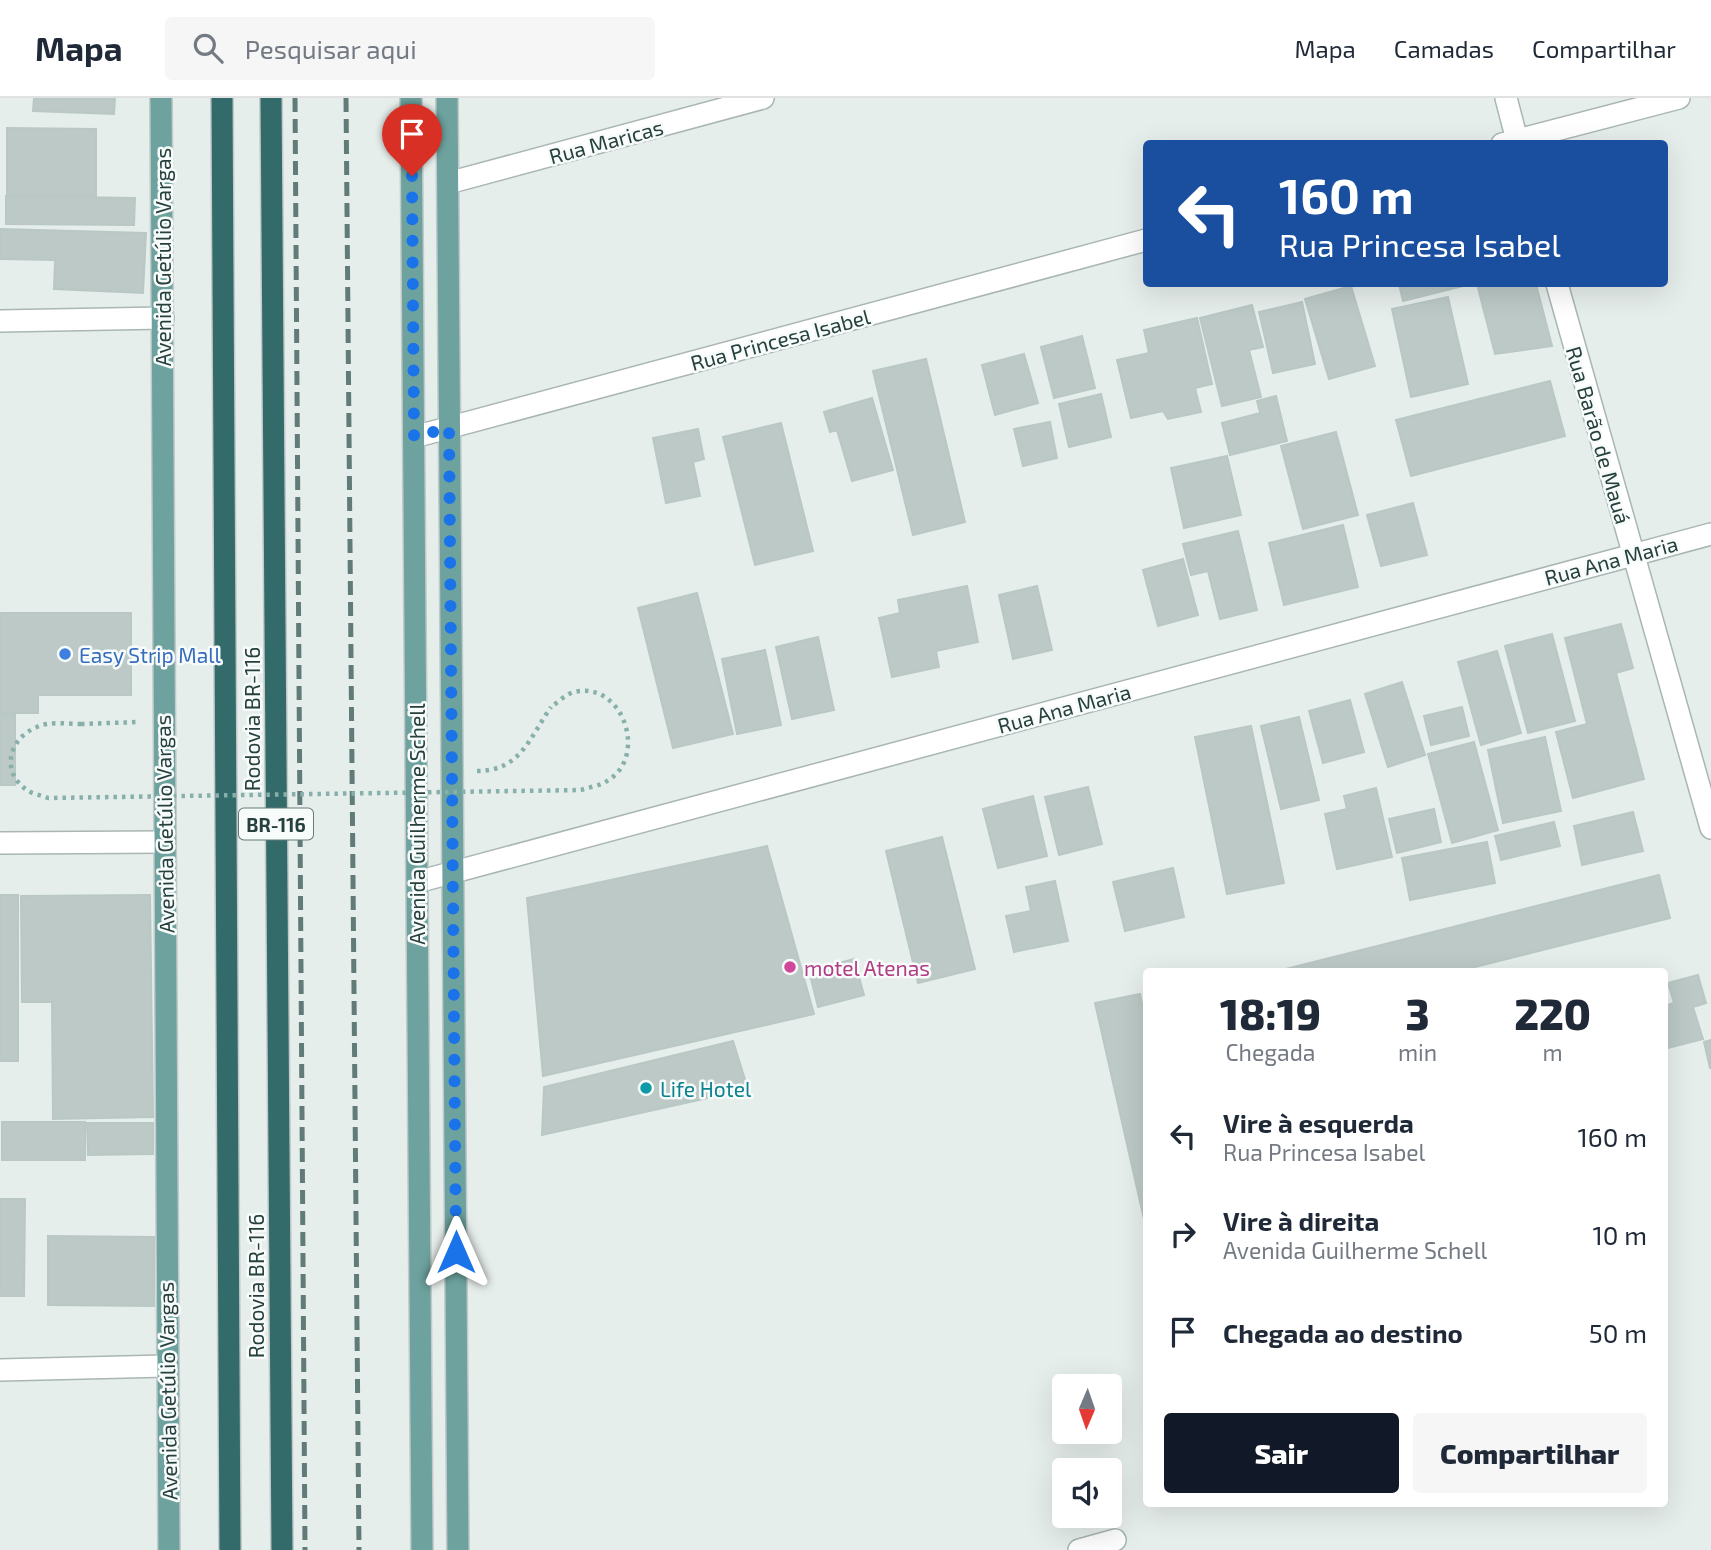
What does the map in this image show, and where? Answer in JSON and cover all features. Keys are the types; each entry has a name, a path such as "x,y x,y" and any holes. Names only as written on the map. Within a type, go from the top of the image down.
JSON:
{"highway":[{"name":"Rodovia BR-116","path":"222,98 230,1550"},
{"name":"Rodovia BR-116","path":"271,98 282,1550"}],"main road":[{"name":"Avenida Getúlio Vargas","path":"160,98 169,1550"},
{"name":"Avenida Guilherme Schell","path":"411,98 422,1550"},
{"name":"Avenida Guilherme Schell","path":"447,98 458,1550"}],"street":[{"name":"Rua Maricas","path":"448,183 764,98"},
{"path":"1506,98 1512,140"},
{"path":"1520,140 1679,98"},
{"name":"Rua Princesa Isabel","path":"414,437 1143,241"},
{"name":"Rua Barão de Mauá","path":"1558,287 1711,828"},
{"path":"0,321 163,318"},
{"name":"Rua Ana Maria","path":"417,882 1711,534"},
{"path":"0,843 165,842"},
{"path":"0,1370 166,1366"},
{"path":"1079,1550 1115,1540"}],"path":[{"path":"163,722 40,725 20,735 8,755 11,775 27,791 48,798 581,790 608,781 625,760 629,737 625,720 612,702 594,693 573,692 551,707 516,761 497,771 452,772"}],"building":[{"path":"34,98 115,98 114,114 33,111"},
{"path":"7,128 96,129 96,196 7,195"},
{"path":"6,196 135,198 134,225 6,224"},
{"path":"0,229 146,233 143,293 54,289 55,260 0,259"},
{"path":"1351,287 1375,366 1329,379 1305,299"},
{"path":"1400,287 1459,287 1403,301"},
{"path":"1478,287 1537,287 1552,346 1495,354"},
{"path":"1448,297 1468,384 1411,397 1392,309"},
{"path":"1302,302 1315,364 1273,373 1259,312"},
{"path":"1252,305 1263,347 1249,350 1261,397 1222,406 1200,318"},
{"path":"1197,318 1212,384 1195,388 1201,412 1168,419 1163,411 1131,418 1117,360 1149,353 1144,330"},
{"path":"1082,336 1095,388 1054,398 1041,347"},
{"path":"1024,354 1038,403 995,415 982,365"},
{"path":"926,359 965,522 913,535 873,371"},
{"path":"1550,381 1565,436 1411,476 1396,420"},
{"path":"1101,394 1111,437 1069,447 1059,404"},
{"path":"1276,396 1287,441 1230,455 1222,423 1260,413 1257,401"},
{"path":"872,398 893,470 852,481 837,430 830,432 824,412"},
{"path":"1050,422 1057,458 1023,466 1014,429"},
{"path":"781,423 813,551 755,565 723,437"},
{"path":"698,429 704,459 693,462 700,496 666,503 653,438"},
{"path":"1336,432 1358,515 1303,529 1281,446"},
{"path":"1227,456 1241,515 1184,528 1171,468"},
{"path":"1413,503 1427,555 1381,566 1367,515"},
{"path":"1343,525 1358,587 1284,605 1269,543"},
{"path":"1238,531 1257,610 1220,619 1208,571 1191,575 1183,544"},
{"path":"1183,559 1198,615 1158,626 1143,570"},
{"path":"967,586 978,642 936,651 939,667 892,677 879,618 900,613 898,600"},
{"path":"1037,586 1052,650 1013,659 999,595"},
{"path":"697,593 733,734 673,748 638,608"},
{"name":"Easy Strip Mall","path":"0,613 131,613 131,695 38,695 38,713 0,713"},
{"path":"1621,624 1633,668 1616,673 1644,779 1573,798 1556,732 1587,724 1565,638"},
{"path":"1552,634 1575,721 1528,733 1505,646"},
{"path":"818,637 834,710 792,719 776,647"},
{"path":"765,650 781,725 737,734 722,659"},
{"path":"1497,651 1521,733 1481,745 1458,662"},
{"path":"1402,682 1425,755 1388,767 1365,694"},
{"path":"1350,700 1364,752 1323,763 1309,711"},
{"path":"1462,707 1469,736 1431,745 1424,716"},
{"path":"0,714 15,714 15,785 0,785"},
{"path":"1299,717 1319,800 1281,809 1261,726"},
{"path":"1251,726 1284,883 1227,894 1195,737"},
{"path":"1545,737 1561,811 1503,823 1488,750"},
{"path":"1474,742 1498,830 1452,843 1428,754"},
{"path":"1088,787 1102,844 1059,855 1045,797"},
{"path":"1376,788 1392,857 1337,869 1325,814 1347,809 1344,796"},
{"path":"1033,796 1047,856 998,868 983,809"},
{"path":"1434,809 1441,842 1397,853 1389,819"},
{"path":"1633,812 1643,851 1582,865 1574,826"},
{"path":"1554,822 1560,846 1501,860 1495,836"},
{"path":"942,837 975,969 918,983 886,851"},
{"path":"1487,842 1495,883 1410,900 1402,858"},
{"path":"767,846 814,1014 543,1076 527,898"},
{"path":"1173,868 1184,917 1125,931 1113,882"},
{"path":"1659,875 1670,918 1471,968 1290,968"},
{"path":"1055,881 1068,941 1014,952 1006,916 1031,911 1026,887"},
{"path":"0,895 18,895 18,1061 0,1061"},
{"path":"150,895 153,1117 53,1119 52,1002 22,1002 21,896"},
{"path":"854,959 864,995 818,1007 809,971"},
{"path":"1698,975 1706,1003 1693,1007 1703,1039 1668,1048 1668,1005 1674,1003 1668,983"},
{"path":"1140,994 1143,1008 1143,1215 1095,1003"},
{"path":"1711,1040 1711,1068 1710,1068 1704,1042"},
{"name":"Life Hotel","path":"733,1041 748,1089 542,1135 544,1087"},
{"path":"2,1122 85,1122 85,1160 2,1160"},
{"path":"87,1123 153,1123 153,1154 88,1155"},
{"path":"0,1199 25,1199 24,1296 0,1296"},
{"path":"48,1236 154,1237 154,1306 48,1305"}],"railway":[{"path":"295,98 305,1550"},
{"path":"346,98 359,1550"}],"place":[{"name":"Easy Strip Mall","path":"65,654"},
{"name":"motel Atenas","path":"790,967"},
{"name":"Life Hotel","path":"646,1088"}],"route":[{"path":"412,176 414,437 449,428 456,1252"}]}
